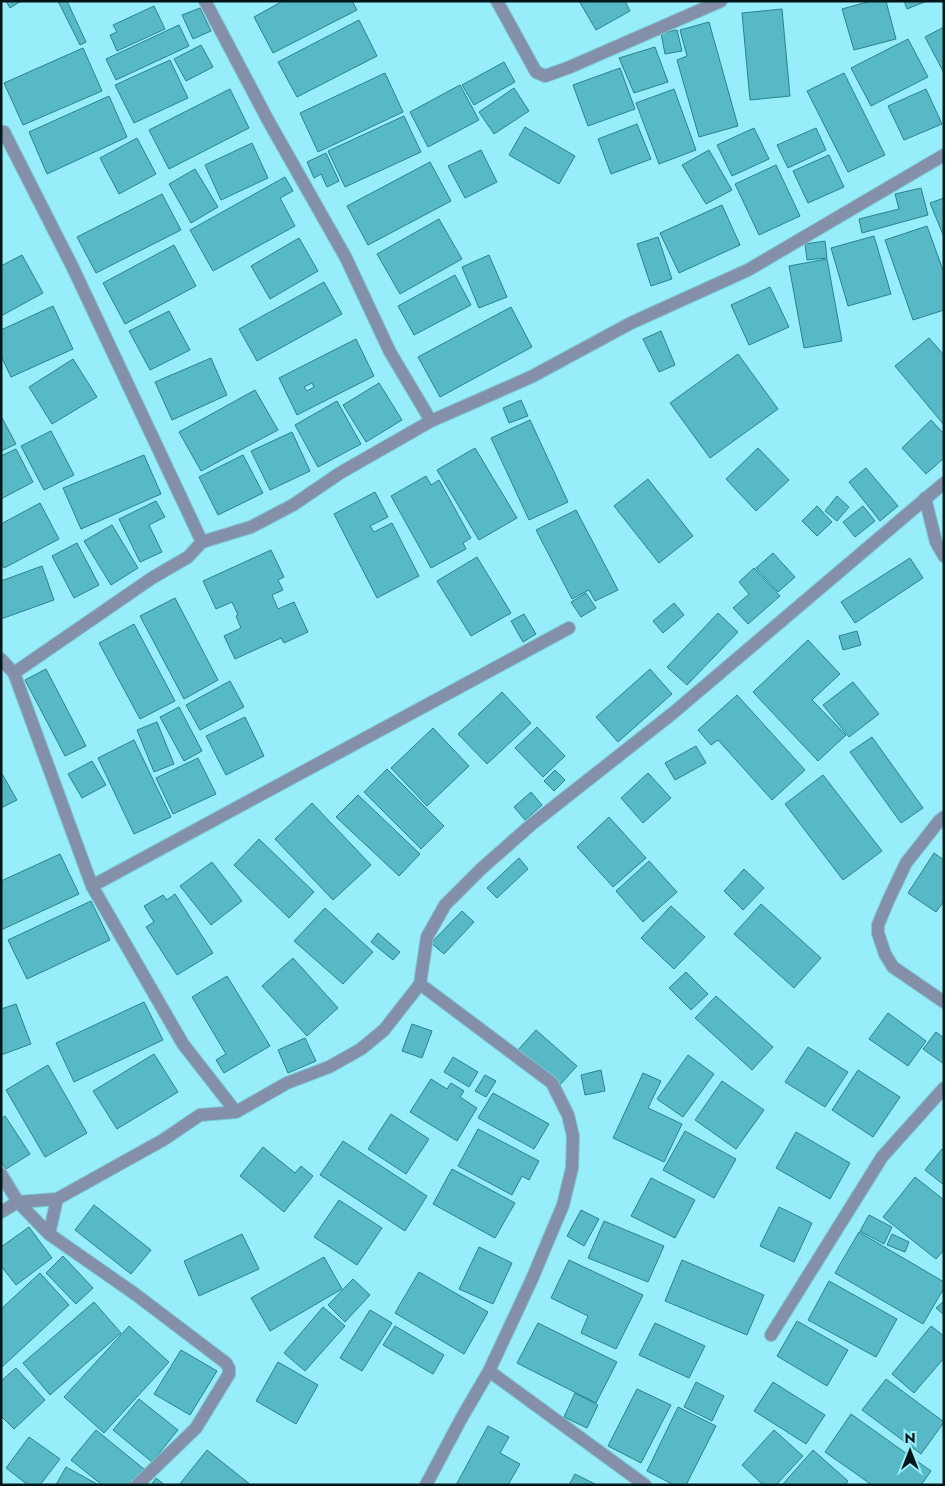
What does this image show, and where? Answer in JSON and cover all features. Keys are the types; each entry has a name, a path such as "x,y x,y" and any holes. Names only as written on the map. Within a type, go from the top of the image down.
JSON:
{"street":[{"path":"206,1 269,122 346,258 390,352 431,421"},
{"path":"497,1 536,72 545,76 570,67 721,1"},
{"path":"4,132 73,268 202,542"},
{"path":"14,673 152,578 188,557 202,542 251,527 293,505 340,472 431,421 531,377 631,323 748,270 944,155"},
{"path":"1,1212 18,1202 57,1199 163,1140 200,1115 236,1112 287,1083 330,1067 361,1049 384,1030 420,984 427,937 445,905 481,869 532,824 673,713 944,483"},
{"path":"925,498 936,542 944,556"},
{"path":"92,886 569,628"},
{"path":"1,659 14,673 92,886 183,1044 236,1112"},
{"path":"944,817 906,863 878,925 878,933 885,954 893,967 944,1002"},
{"path":"420,984 552,1084 568,1115 573,1136 572,1168 563,1205 532,1279 489,1371 426,1485"},
{"path":"771,1336 882,1157 944,1088"},
{"path":"1,1174 18,1202 49,1234 135,1294 226,1363 229,1368 229,1374 196,1428 138,1485"},
{"path":"49,1234 57,1199"},
{"path":"489,1371 645,1485"}],"building":[{"path":"6,1 21,1 10,8"},
{"path":"58,1 67,1 86,42 80,45"},
{"path":"283,1 352,1 357,10 273,53 254,17"},
{"path":"579,1 625,1 630,11 596,30"},
{"path":"871,1 886,1 896,39 854,50 842,9"},
{"path":"904,1 927,1 907,9"},
{"path":"154,6 165,29 117,51 110,35 117,32 113,25"},
{"path":"200,8 211,31 193,39 182,15"},
{"path":"782,9 790,96 750,100 742,13"},
{"path":"359,20 377,56 297,97 278,62"},
{"path":"709,22 738,126 699,137 677,60 687,56 680,30"},
{"path":"179,25 189,46 116,80 106,59"},
{"path":"944,27 944,73 925,37"},
{"path":"677,30 682,51 665,54 661,33"},
{"path":"908,39 928,77 871,106 851,68"},
{"path":"201,45 213,67 186,81 174,59"},
{"path":"655,47 668,82 634,93 619,58"},
{"path":"83,48 102,91 23,125 4,83"},
{"path":"170,60 188,98 134,123 115,85"},
{"path":"504,62 515,82 474,105 462,85"},
{"path":"620,68 635,109 588,126 573,85"},
{"path":"385,73 403,112 318,152 300,113"},
{"path":"844,73 885,155 848,172 807,91"},
{"path":"460,85 479,120 428,147 410,112"},
{"path":"514,88 529,111 494,134 479,112"},
{"path":"230,89 249,128 169,169 149,130"},
{"path":"674,89 696,150 659,164 636,103"},
{"path":"926,89 942,124 904,140 888,106"},
{"path":"109,96 127,137 47,174 29,132"},
{"path":"404,116 421,152 345,187 328,151"},
{"path":"637,124 651,159 611,174 598,139"},
{"path":"525,127 575,156 559,184 509,155"},
{"path":"754,128 769,159 732,176 717,145"},
{"path":"816,128 826,150 788,168 777,145"},
{"path":"137,138 156,174 119,194 100,158"},
{"path":"252,143 268,178 221,200 205,165"},
{"path":"481,150 497,182 465,198 448,166"},
{"path":"709,150 732,190 706,204 682,165"},
{"path":"326,153 339,181 327,187 321,174 314,178 307,162"},
{"path":"829,155 844,187 808,203 793,171"},
{"path":"430,162 451,201 368,245 347,206"},
{"path":"776,165 800,216 759,235 735,184"},
{"path":"195,169 218,207 191,223 169,184"},
{"path":"285,177 293,191 280,198 295,226 213,271 190,230"},
{"path":"921,188 928,215 862,233 859,219 899,209 895,194"},
{"path":"162,194 181,230 96,273 77,237"},
{"path":"944,198 944,237 930,203"},
{"path":"722,205 740,245 679,273 660,233"},
{"path":"439,219 462,259 400,294 377,254"},
{"path":"927,226 944,273 944,310 913,320 885,240"},
{"path":"874,236 891,294 848,306 831,248"},
{"path":"658,237 672,279 651,286 637,244"},
{"path":"299,238 318,271 270,299 251,266"},
{"path":"825,241 827,258 807,260 805,244"},
{"path":"174,245 196,286 125,324 103,283"},
{"path":"22,255 43,293 1,316 1,266"},
{"path":"489,255 507,297 479,308 462,267"},
{"path":"827,259 842,341 804,348 789,266"},
{"path":"455,275 471,305 414,335 398,306"},
{"path":"324,282 342,314 257,361 239,329"},
{"path":"770,287 789,327 749,345 731,305"},
{"path":"53,306 73,349 11,377 1,356 1,330"},
{"path":"511,307 532,347 440,397 418,357"},
{"path":"169,311 190,350 150,370 129,331"},
{"path":"661,331 675,365 659,372 643,339"},
{"path":"929,338 944,355 944,425 895,366"},
{"path":"356,339 374,376 297,415 279,378","holes":["312,383 314,387 307,391 304,387"]},
{"path":"738,354 778,409 710,458 670,403"},
{"path":"211,358 227,395 172,420 155,382"},
{"path":"73,359 97,397 52,424 29,387"},
{"path":"379,383 402,420 366,442 343,405"},
{"path":"255,390 278,430 201,471 179,432"},
{"path":"521,400 528,416 509,423 503,408"},
{"path":"337,401 361,444 318,467 295,425"},
{"path":"1,416 16,444 1,451"},
{"path":"530,420 568,502 529,520 491,438"},
{"path":"931,420 944,434 944,458 926,474 902,448"},
{"path":"51,431 74,475 44,490 21,446"},
{"path":"292,432 310,471 270,490 251,451"},
{"path":"475,448 517,518 479,540 437,470"},
{"path":"758,448 789,480 756,511 726,479"},
{"path":"16,449 33,482 1,499 1,456"},
{"path":"144,455 161,494 81,529 63,488"},
{"path":"243,455 263,493 218,515 199,477"},
{"path":"866,468 898,506 880,521 849,482"},
{"path":"426,476 431,485 439,480 471,538 463,543 466,549 431,568 391,496"},
{"path":"648,479 693,536 659,563 614,506"},
{"path":"375,492 388,517 370,526 374,532 392,523 419,576 377,598 334,514"},
{"path":"837,496 849,507 837,521 825,511"},
{"path":"156,501 165,517 149,525 162,552 140,562 119,519"},
{"path":"40,503 59,539 4,568 1,562 1,524"},
{"path":"817,506 832,522 817,536 802,521"},
{"path":"863,506 875,521 855,537 843,522"},
{"path":"576,510 618,590 595,601 589,590 572,599 536,530"},
{"path":"112,525 138,568 111,585 84,541"},
{"path":"77,543 99,585 74,598 52,556"},
{"path":"271,550 284,577 278,580 283,590 272,595 278,609 294,602 308,632 284,643 281,638 235,659 224,636 241,628 236,616 238,615 232,602 216,609 203,581"},
{"path":"773,553 795,577 778,592 756,568"},
{"path":"477,557 511,613 471,636 437,581"},
{"path":"910,558 923,578 855,623 841,602"},
{"path":"42,566 54,600 1,619 1,581"},
{"path":"754,568 780,596 748,624 733,608 749,594 739,582"},
{"path":"586,593 596,608 581,617 571,602"},
{"path":"175,598 218,680 184,699 140,616"},
{"path":"674,603 684,615 663,633 653,621"},
{"path":"718,613 738,632 687,685 667,667"},
{"path":"524,614 536,634 523,642 511,621"},
{"path":"134,624 175,701 140,719 99,643"},
{"path":"857,631 861,645 843,650 839,636"},
{"path":"808,640 840,674 812,700 846,735 818,761 753,692"},
{"path":"46,669 86,746 65,756 25,680"},
{"path":"650,669 672,694 618,742 596,717"},
{"path":"230,681 244,707 200,730 186,705"},
{"path":"853,682 879,714 849,737 823,705"},
{"path":"502,692 531,723 487,764 458,734"},
{"path":"737,695 805,770 772,800 718,740 711,745 698,730"},
{"path":"179,707 202,751 184,761 160,717"},
{"path":"245,717 264,756 226,775 206,736"},
{"path":"157,722 174,764 154,772 137,730"},
{"path":"537,727 565,756 543,777 515,748"},
{"path":"433,728 469,766 427,806 391,768"},
{"path":"872,737 923,808 901,823 850,752"},
{"path":"134,740 171,817 134,834 98,758"},
{"path":"696,746 706,763 675,780 665,763"},
{"path":"198,758 216,794 173,814 156,778"},
{"path":"92,761 106,785 82,798 68,774"},
{"path":"387,769 444,826 421,849 364,792"},
{"path":"555,770 565,780 554,791 544,781"},
{"path":"1,772 17,800 1,808"},
{"path":"648,773 671,798 643,823 621,798"},
{"path":"823,775 882,851 843,880 785,804"},
{"path":"531,792 542,805 525,820 514,807"},
{"path":"358,795 420,854 399,876 336,817"},
{"path":"312,803 371,865 333,900 275,839"},
{"path":"609,817 646,858 613,887 577,847"},
{"path":"259,839 314,892 289,918 234,865"},
{"path":"934,853 944,860 944,901 936,912 908,893"},
{"path":"60,854 79,894 1,930 1,881"},
{"path":"519,858 528,869 497,898 487,888"},
{"path":"649,861 677,892 643,922 616,891"},
{"path":"212,862 242,901 211,925 180,886"},
{"path":"744,869 764,888 743,910 724,891"},
{"path":"175,894 213,953 177,975 146,927 154,922 144,906 163,895 167,900"},
{"path":"91,901 110,940 27,979 8,940"},
{"path":"761,904 821,958 794,988 734,934"},
{"path":"671,906 705,937 674,969 641,938"},
{"path":"325,908 373,952 343,984 294,941"},
{"path":"462,911 474,922 444,954 431,943"},
{"path":"378,933 400,952 393,960 371,942"},
{"path":"293,958 338,1008 307,1036 262,986"},
{"path":"686,972 708,994 691,1010 669,988"},
{"path":"227,976 270,1046 224,1073 216,1060 226,1054 192,997"},
{"path":"716,996 773,1047 752,1070 695,1018"},
{"path":"144,1002 163,1040 74,1082 56,1043"},
{"path":"16,1004 31,1044 1,1055 1,1009"},
{"path":"888,1013 926,1041 908,1066 869,1039"},
{"path":"412,1024 432,1031 422,1058 402,1051"},
{"path":"536,1030 577,1066 558,1087 517,1051"},
{"path":"936,1032 944,1038 944,1064 923,1049"},
{"path":"305,1038 316,1061 288,1073 278,1050"},
{"path":"808,1047 848,1072 825,1107 785,1082"},
{"path":"154,1054 178,1092 117,1129 93,1091"},
{"path":"688,1055 714,1074 683,1117 657,1099"},
{"path":"453,1057 478,1072 469,1087 444,1072"},
{"path":"48,1065 87,1133 45,1157 6,1090"},
{"path":"601,1070 605,1091 585,1095 581,1075"},
{"path":"858,1070 900,1097 873,1137 832,1110"},
{"path":"643,1073 661,1081 648,1108 682,1124 664,1162 613,1138"},
{"path":"485,1075 496,1081 486,1097 475,1091"},
{"path":"431,1079 447,1089 451,1083 464,1091 460,1097 477,1108 457,1141 410,1112"},
{"path":"722,1081 764,1110 736,1149 695,1120"},
{"path":"493,1093 549,1124 534,1149 478,1118"},
{"path":"391,1114 429,1139 406,1174 368,1149"},
{"path":"5,1116 30,1154 6,1169 1,1162 1,1119"},
{"path":"478,1129 539,1161 529,1180 522,1176 512,1195 458,1166"},
{"path":"685,1131 736,1159 714,1198 663,1170"},
{"path":"796,1132 850,1163 830,1199 776,1168"},
{"path":"343,1141 427,1196 405,1231 320,1175"},
{"path":"263,1147 295,1173 301,1166 313,1176 284,1212 240,1176"},
{"path":"942,1149 944,1150 944,1185 925,1170"},
{"path":"452,1169 515,1203 495,1238 433,1204"},
{"path":"915,1177 944,1200 944,1250 936,1259 883,1217"},
{"path":"651,1178 695,1200 675,1238 631,1216"},
{"path":"339,1200 382,1228 357,1265 314,1237"},
{"path":"94,1205 151,1250 131,1274 75,1230"},
{"path":"779,1207 812,1223 794,1262 760,1246"},
{"path":"581,1210 599,1219 584,1246 567,1236"},
{"path":"869,1215 892,1227 884,1244 860,1231"},
{"path":"604,1221 664,1246 648,1282 588,1258"},
{"path":"29,1227 52,1258 16,1285 1,1266 1,1247"},
{"path":"859,1232 944,1282 944,1288 923,1324 835,1273"},
{"path":"242,1234 259,1269 199,1296 184,1261"},
{"path":"892,1234 909,1242 905,1252 887,1245"},
{"path":"479,1247 512,1263 493,1304 459,1289"},
{"path":"63,1256 93,1288 76,1304 46,1273"},
{"path":"324,1257 342,1289 270,1331 251,1298"},
{"path":"569,1260 643,1295 616,1349 581,1333 588,1316 551,1298"},
{"path":"682,1260 764,1295 747,1335 665,1301"},
{"path":"419,1272 488,1312 464,1354 395,1313"},
{"path":"40,1273 69,1305 2,1367 1,1309"},
{"path":"353,1279 370,1295 345,1322 328,1305"},
{"path":"829,1281 897,1319 876,1357 808,1320"},
{"path":"944,1301 944,1315 936,1308"},
{"path":"94,1302 121,1333 50,1395 23,1363"},
{"path":"323,1307 345,1326 305,1371 284,1353"},
{"path":"370,1310 392,1323 362,1371 340,1358"},
{"path":"797,1321 848,1350 827,1386 777,1356"},
{"path":"538,1323 617,1362 596,1403 517,1363"},
{"path":"655,1323 705,1346 689,1378 639,1355"},
{"path":"129,1326 169,1362 104,1433 64,1397"},
{"path":"395,1326 444,1355 433,1374 383,1345"},
{"path":"931,1326 944,1336 944,1358 914,1393 892,1374"},
{"path":"181,1350 217,1371 190,1415 154,1394"},
{"path":"278,1362 318,1385 296,1424 256,1401"},
{"path":"16,1368 45,1400 14,1429 1,1416 1,1381"},
{"path":"886,1379 944,1422 921,1454 862,1410"},
{"path":"696,1382 724,1396 712,1421 684,1407"},
{"path":"773,1382 825,1415 806,1444 754,1411"},
{"path":"637,1389 671,1405 641,1463 608,1446"},
{"path":"575,1393 598,1405 587,1428 564,1417"},
{"path":"139,1399 178,1430 152,1462 113,1430"},
{"path":"678,1407 716,1426 686,1485 674,1485 647,1471"},
{"path":"851,1414 931,1471 921,1485 872,1485 825,1452"},
{"path":"488,1426 509,1437 500,1453 520,1464 508,1485 456,1485"},
{"path":"96,1430 144,1469 130,1485 102,1485 71,1460"},
{"path":"774,1430 803,1456 776,1485 763,1485 742,1465"},
{"path":"29,1437 60,1459 40,1485 28,1485 6,1468"},
{"path":"207,1450 251,1485 179,1485"},
{"path":"813,1450 848,1481 845,1485 782,1485"},
{"path":"66,1467 97,1484 56,1485"},
{"path":"575,1474 597,1485 569,1485"},
{"path":"156,1478 165,1485 151,1485"}]}
